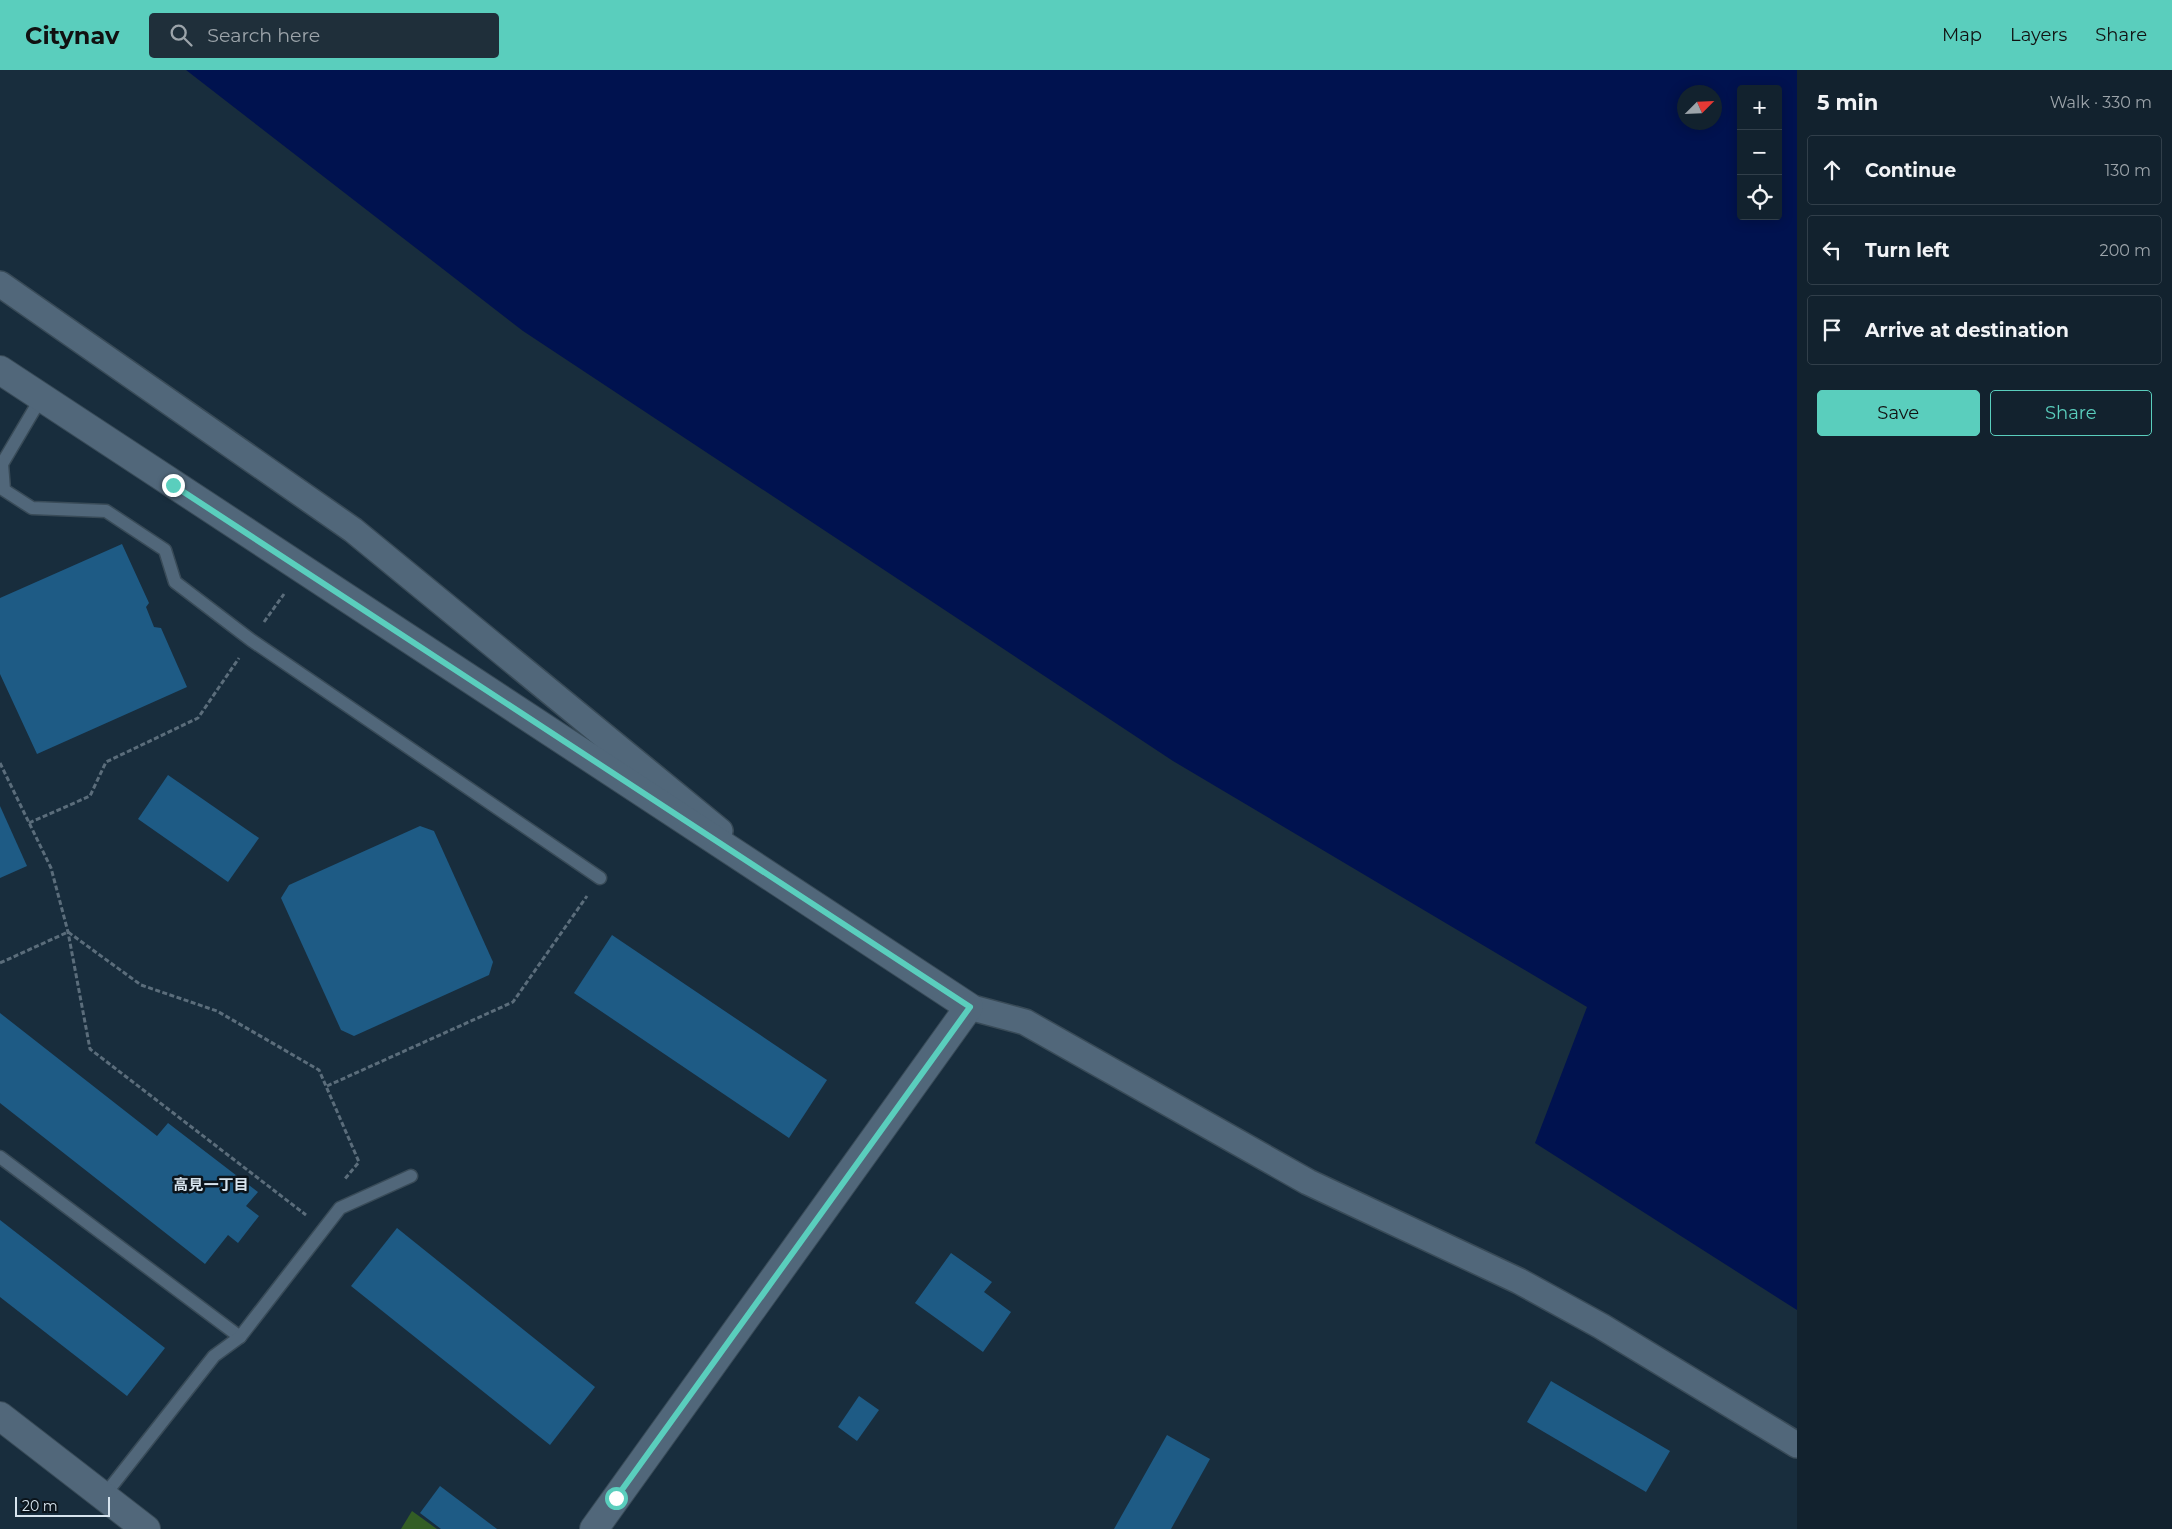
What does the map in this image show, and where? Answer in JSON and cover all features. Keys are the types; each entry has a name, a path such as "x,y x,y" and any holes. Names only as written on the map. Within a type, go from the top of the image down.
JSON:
{"street":[{"path":"0,284 353,530 802,898"},
{"path":"0,370 970,1007 1025,1022 1308,1182 1519,1281 1601,1326 1797,1445"},
{"path":"594,1529 970,1007"},
{"path":"0,1416 146,1529"}],"lane":[{"path":"41,398 1,466 4,490 32,508 106,511 165,550 174,582 252,640 600,878"},
{"path":"0,1157 240,1337"},
{"path":"103,1497 214,1356 240,1337 340,1208 411,1176"}],"path":[{"path":"29,823 90,796 106,762 198,718 284,594"},
{"path":"0,763 51,868 68,932 90,1049 312,1220"},
{"path":"326,1086 513,1002 600,878"},
{"path":"0,962 68,932"},
{"path":"68,932 141,985 217,1011 319,1070 358,1162 341,1184"}],"green space":[{"path":"412,1511 437,1529 401,1529"}],"shaded area":[{"path":"186,70 1797,70 1797,1310 1535,1143 1587,1007 1173,761 523,331"}],"building":[{"path":"122,544 149,603 146,607 154,627 161,628 187,687 37,754 0,674 0,598"},
{"path":"168,775 259,838 228,882 138,819"},
{"path":"0,806 27,866 0,878"},
{"path":"420,826 434,831 493,962 489,975 354,1036 341,1030 281,898 289,885"},
{"path":"612,935 827,1080 789,1138 574,993"},
{"path":"0,1013 157,1136 168,1123 258,1192 246,1206 259,1216 238,1243 228,1235 205,1264 0,1103"},
{"path":"0,1220 165,1348 127,1396 0,1297"},
{"path":"397,1228 595,1387 550,1445 351,1286"},
{"path":"951,1253 992,1282 984,1292 1011,1312 983,1352 915,1303"},
{"path":"1551,1381 1670,1451 1646,1492 1527,1422"},
{"path":"859,1396 879,1410 857,1441 838,1427"},
{"path":"1167,1435 1210,1459 1171,1529 1114,1529"},
{"path":"440,1486 497,1529 441,1529 420,1513"}],"district":[{"name":"高見一丁目","path":"211,1184"}],"route":[{"path":"173,485 970,1007 616,1498"}]}
